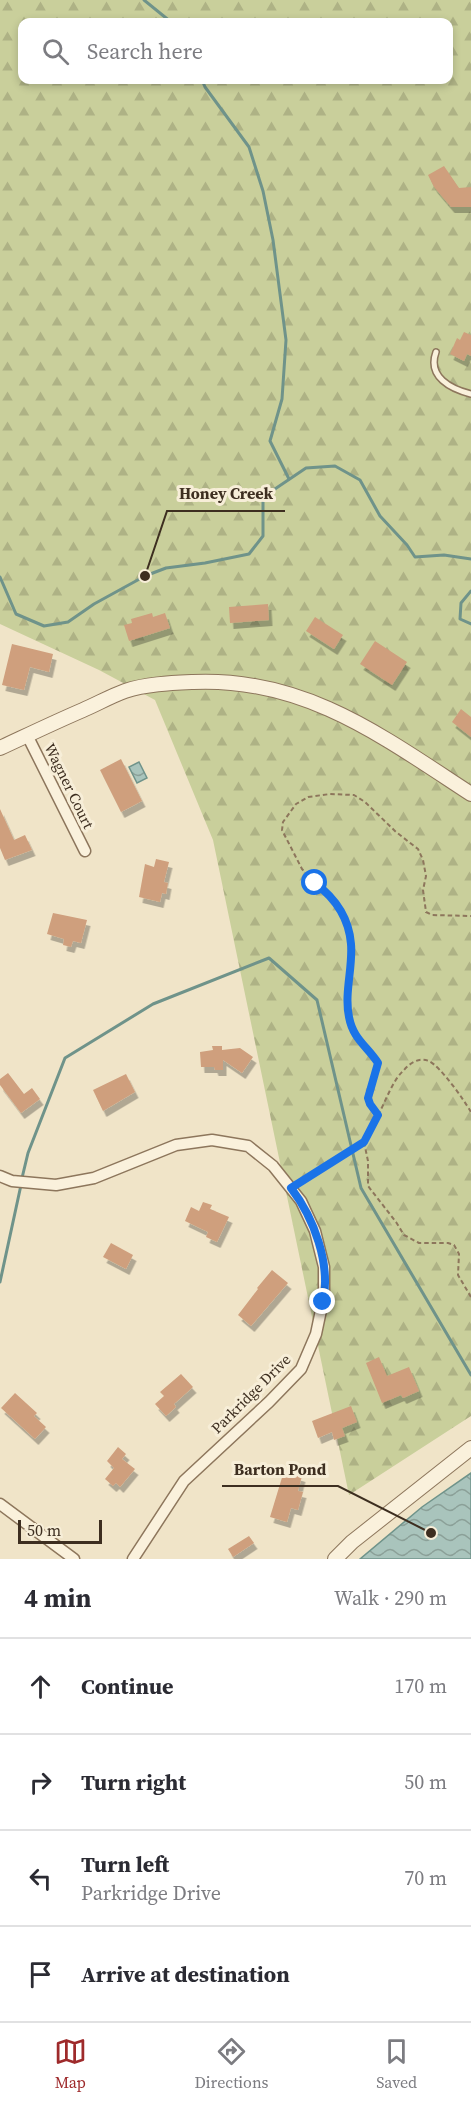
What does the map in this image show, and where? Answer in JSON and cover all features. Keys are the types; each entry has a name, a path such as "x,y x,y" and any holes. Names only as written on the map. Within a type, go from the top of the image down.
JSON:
{"street":[{"path":"0,748 126,691 168,683 209,681 248,683 298,696 345,715 471,794"},
{"name":"Wagner Court","path":"27,735 85,851"},
{"name":"Parkridge Drive","path":"0,1176 12,1181 56,1185 94,1178 176,1145 212,1140 248,1146 273,1166 291,1188 301,1201 315,1231 324,1267 324,1296 316,1334 301,1369 184,1481 133,1559"},
{"path":"335,1559 352,1542 471,1448"},
{"path":"0,1504 74,1559"}],"lane":[{"path":"436,352 432,362 446,385 471,394"}],"path":[{"path":"378,1115 368,1098 378,1063 353,1034 349,1016 347,993 351,943 345,923 338,903 302,869 282,830 283,822 296,804 308,797 330,794 354,795 366,802 417,849 423,860 426,876 423,890 426,912 432,915 471,916"},
{"path":"291,1188 364,1142 401,1072 411,1063 420,1060 430,1062 461,1095 471,1112"},
{"path":"364,1142 368,1161 368,1186 404,1235 419,1243 454,1245 459,1254 458,1275 471,1297"}],"green space":[{"path":"0,0 471,0 471,1416 349,1495 213,840 155,700 99,670 0,624"}],"water":[{"path":"139,762 147,778 137,783 129,767"},
{"path":"471,1473 471,1559 360,1559 422,1507"}],"building":[{"path":"444,166 459,188 471,187 471,207 451,207 434,187 428,175"},
{"path":"464,332 471,335 471,356 467,354 464,361 450,354 457,338 460,340"},
{"path":"268,604 269,620 230,623 229,607"},
{"path":"152,613 153,617 165,613 170,628 129,641 124,625 132,623 131,619"},
{"path":"315,617 343,635 334,649 306,631"},
{"path":"375,641 407,662 392,685 360,664"},
{"path":"12,644 53,654 49,672 30,667 24,690 2,685"},
{"path":"461,709 471,717 471,737 452,722"},
{"path":"121,759 142,801 121,812 100,770"},
{"path":"0,809 14,840 25,835 32,850 5,860 0,848"},
{"path":"156,859 169,862 164,882 168,883 166,894 162,893 160,902 139,897 145,864 154,867"},
{"path":"53,913 87,920 81,943 73,941 71,947 63,945 64,939 47,934"},
{"path":"212,1046 222,1046 222,1050 240,1048 253,1057 242,1073 223,1060 223,1070 201,1067 200,1052 213,1050"},
{"path":"8,1073 24,1094 32,1088 40,1099 21,1113 0,1085 0,1079"},
{"path":"126,1074 135,1092 103,1111 93,1090"},
{"path":"203,1202 212,1205 210,1209 229,1217 217,1242 206,1237 208,1232 185,1221 191,1207 199,1211"},
{"path":"111,1243 133,1255 126,1269 103,1257"},
{"path":"272,1270 288,1283 251,1326 238,1315"},
{"path":"379,1357 387,1376 409,1367 419,1391 382,1403 366,1363"},
{"path":"181,1374 193,1387 174,1404 176,1407 166,1416 155,1404 164,1396 160,1392"},
{"path":"15,1393 37,1413 34,1416 46,1427 35,1439 1,1408"},
{"path":"351,1406 357,1422 342,1428 345,1436 334,1440 332,1432 318,1438 312,1421"},
{"path":"118,1447 126,1454 122,1459 135,1469 120,1487 116,1483 113,1486 105,1479 114,1468 107,1461"},
{"path":"284,1471 302,1476 298,1491 303,1492 298,1510 291,1508 287,1522 270,1517"},
{"path":"249,1536 254,1543 233,1557 228,1549"}],"waterway":[{"path":"144,0 166,18"},
{"path":"204,84 249,147 263,191 273,240 286,340 282,399 270,441 289,479"},
{"path":"0,577 16,614 44,626 68,622 94,604 145,576 166,568 249,554 263,536 263,497 306,468 335,466 360,480 380,516 415,557 444,555 471,559"},
{"path":"471,591 461,603 460,619 471,624"},
{"path":"22,1178 28,1153 65,1058 153,1004 269,958 317,1000 361,1188 471,1375"},
{"path":"0,1282 21,1185"}],"place":[{"name":"Honey Creek","path":"145,576"},
{"name":"Barton Pond","path":"431,1533"}],"route":[{"path":"315,883 338,903 351,943 347,993 353,1034 378,1063 368,1098 378,1115 364,1142 291,1188 301,1201 315,1231 324,1267 323,1302"}]}
